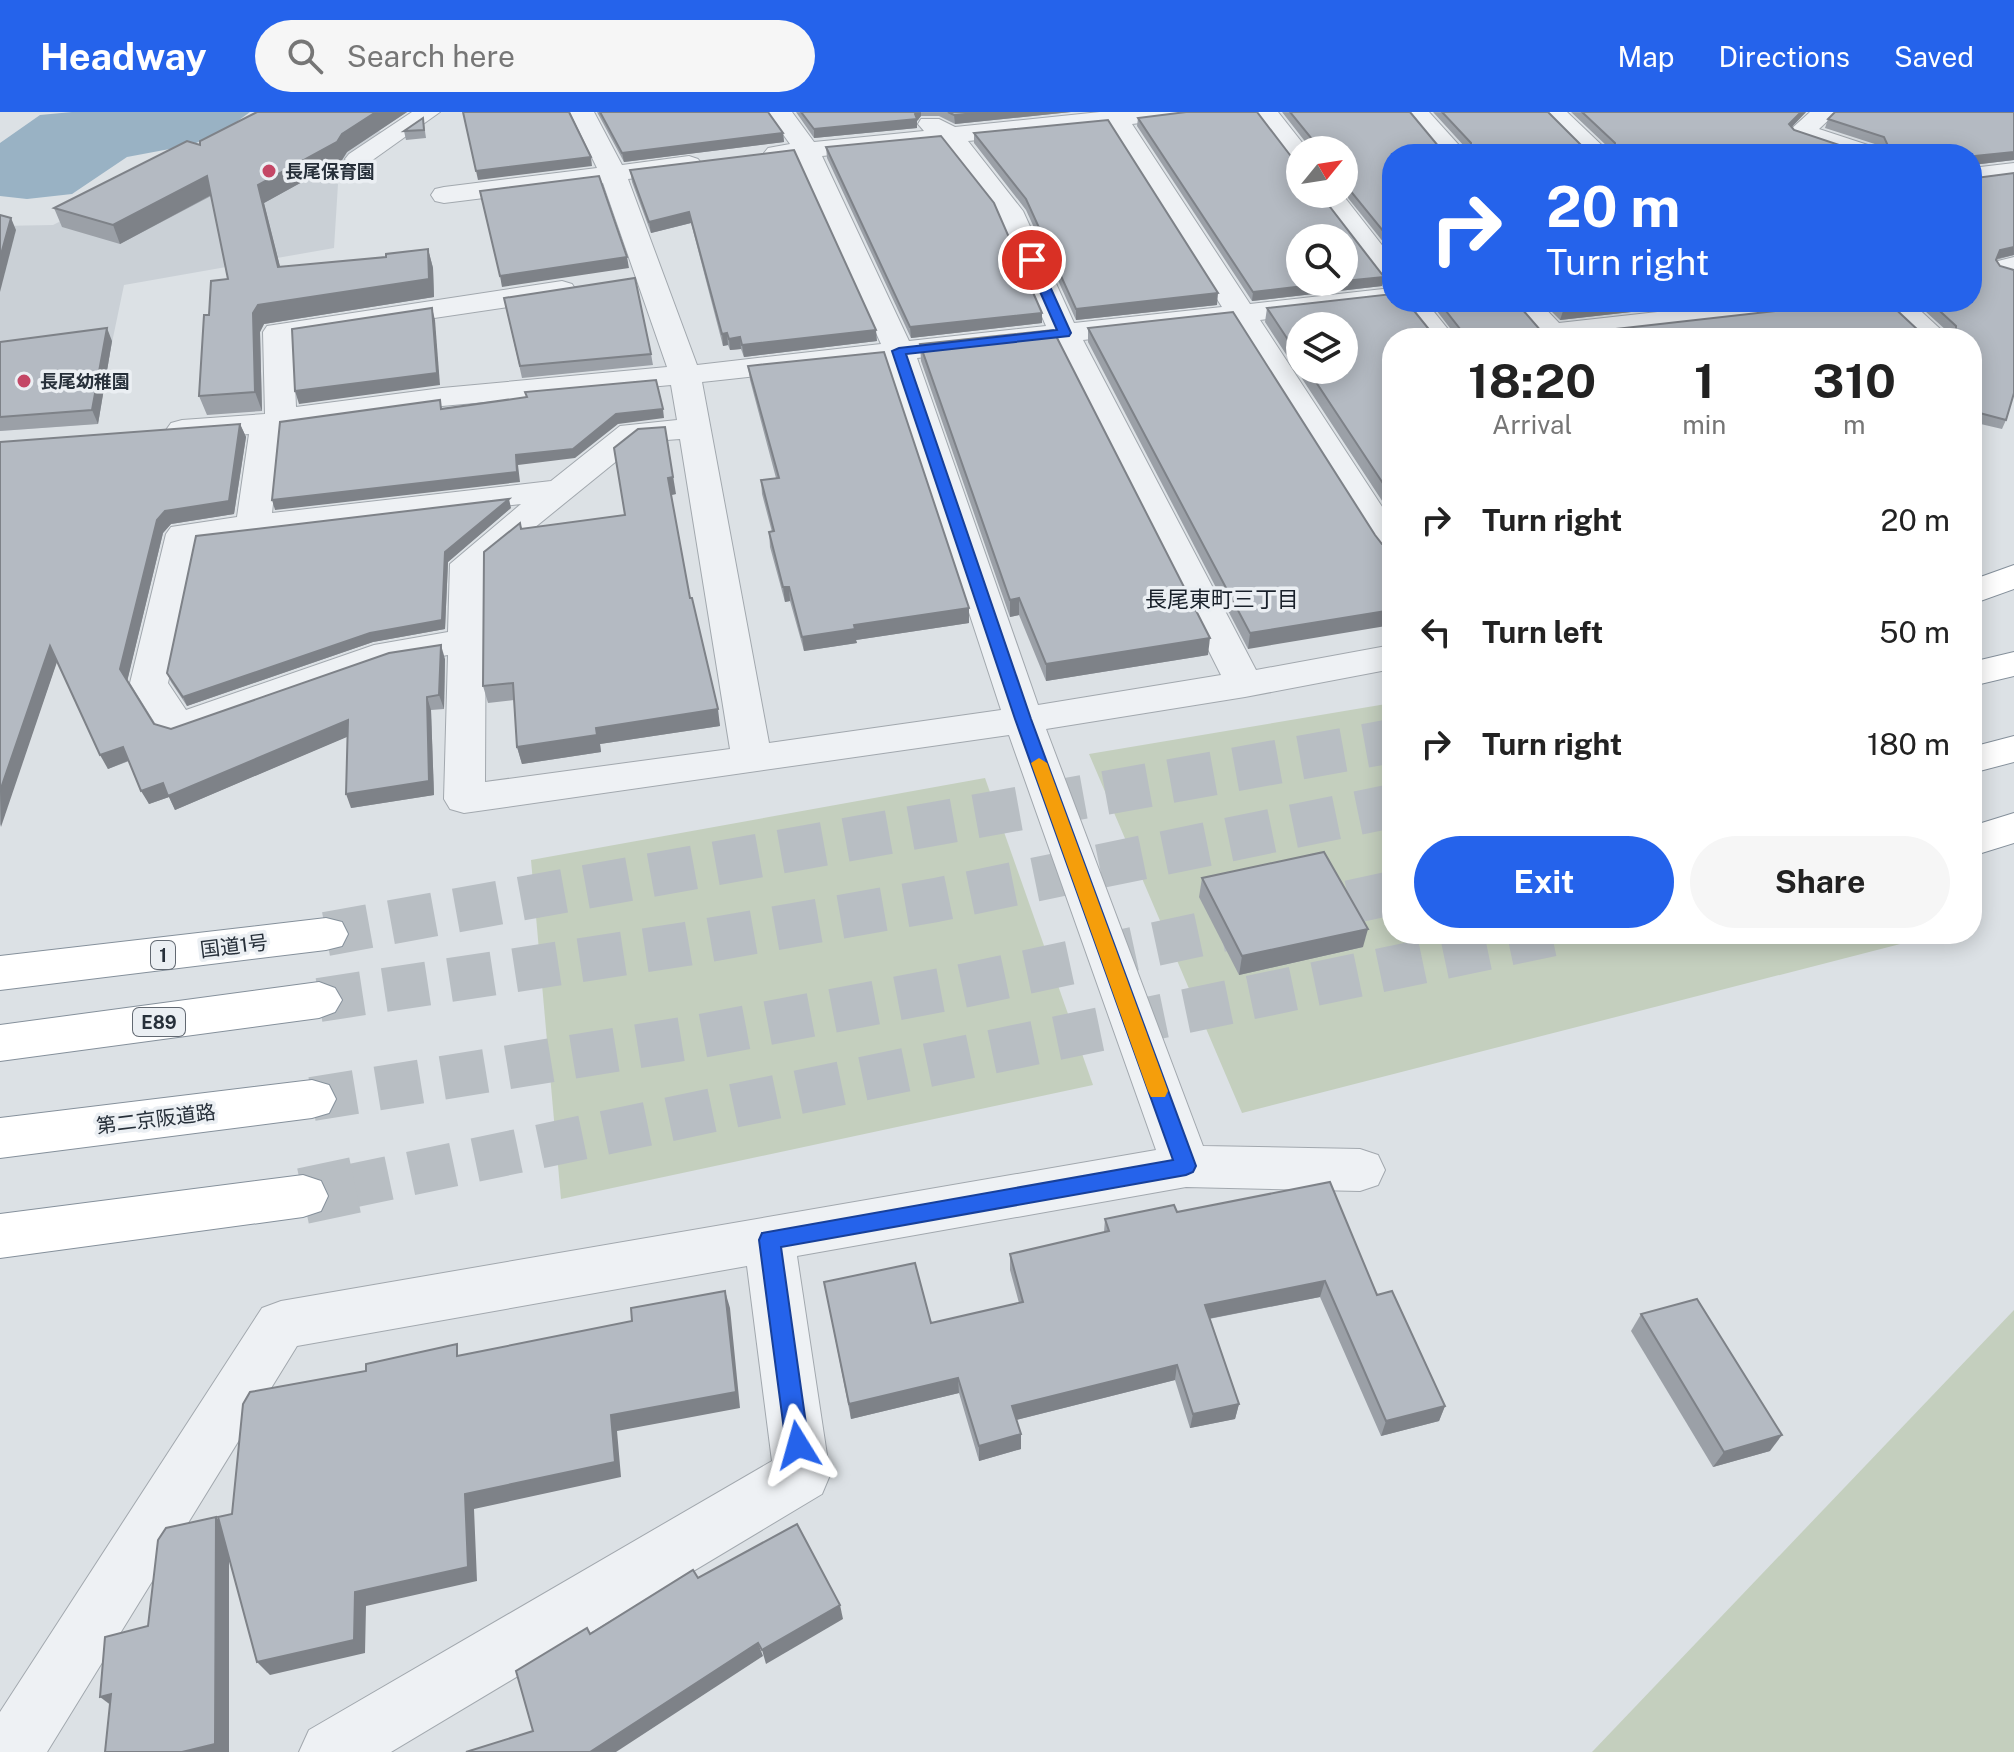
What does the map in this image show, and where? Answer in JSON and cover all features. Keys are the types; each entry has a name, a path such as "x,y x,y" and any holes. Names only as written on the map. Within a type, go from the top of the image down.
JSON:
{"highway":[{"path":"1982,589 2014,576"},
{"path":"1982,616 2014,608"},
{"path":"1982,672 2014,664"},
{"path":"1982,757 2014,749"},
{"path":"1982,838 2014,828"},
{"name":"国道1号","path":"0,973 326,934"},
{"path":"0,954 219,948"},
{"name":"E89","path":"0,1043 319,1000"},
{"name":"第二京阪道路","path":"0,1138 312,1099"},
{"path":"0,1236 303,1196"}],"street":[{"path":"358,159 428,112"},
{"path":"582,112 613,173 685,375 752,759"},
{"path":"779,112 806,149 899,351 1023,719 1186,1166"},
{"path":"922,112 930,124 950,135 1010,211 1064,333 1245,685"},
{"path":"746,157 1114,115 1181,112"},
{"path":"1265,112 1286,139"},
{"path":"1416,112 1445,144"},
{"path":"1553,112 1587,144"},
{"path":"1825,112 1801,131 1841,144"},
{"path":"1114,115 1382,534"},
{"path":"444,195 717,160"},
{"path":"1982,175 2014,171"},
{"path":"1339,208 1382,264"},
{"path":"619,281 650,276"},
{"path":"253,527 274,421 278,332 588,286"},
{"path":"147,433 274,421 442,397 685,375 1382,298"},
{"path":"1419,312 1432,328"},
{"path":"1532,312 1547,328"},
{"path":"1618,328 1745,312"},
{"path":"1905,312 1923,328"},
{"path":"694,428 631,433 556,490 468,564 464,641 464,799 1023,719 1245,685 1382,659"},
{"path":"153,512 183,534 556,490"},
{"path":"183,534 149,683 177,727 387,653 464,641"},
{"path":"11,1752 281,1325 1186,1166 1360,1170"},
{"path":"331,1752 802,1475 769,1240"}],"shaded area":[{"path":"278,112 304,112 387,133 317,180 338,184 334,248 124,285 95,424 0,431 0,226 53,225"}],"green space":[{"path":"1382,705 1382,944 1900,944 1242,1113 1089,754"},
{"path":"985,778 1093,1085 561,1199 531,860"},
{"path":"2014,1310 2014,1752 1592,1752"}],"water":[{"path":"72,112 250,112 223,132 191,145 127,157 72,194 27,199 0,196 0,143 40,115"}],"building":[{"path":"257,112 376,112 342,134 337,142 258,185 278,267 386,257 386,254 428,249 429,279 258,305 253,313 255,392 199,396 204,315 209,315 211,281 228,279 207,176 113,225 54,208 187,141 200,145 200,141"},
{"path":"463,112 569,112 591,157 476,171"},
{"path":"600,112 768,112 783,133 622,153"},
{"path":"801,112 917,112 917,119 814,129"},
{"path":"948,112 987,112 954,115"},
{"path":"1186,112 1257,112 1286,150 1286,208 1331,208 1343,224 1286,224 1286,288 1253,292 1138,118"},
{"path":"1290,112 1410,112 1437,144 1382,144 1382,230 1358,200 1358,136 1310,136"},
{"path":"1442,112 1548,112 1580,144 1471,144"},
{"path":"1582,112 1801,112 1789,124 1794,130 1836,144 1615,144"},
{"path":"1835,112 2014,112 2014,152 1982,155 1982,144 1887,144 1884,137 1828,119"},
{"path":"423,118 424,130 404,131"},
{"path":"1108,120 1218,293 1076,309 1026,199 974,133"},
{"path":"941,136 994,203 1042,313 910,327 826,147"},
{"path":"794,150 876,330 742,345 740,337 729,339 727,333 722,334 689,212 649,222 630,170"},
{"path":"2014,173 2014,247 2000,250 1996,260 2000,266 2014,270 2014,393 2006,420 1982,414 1982,328 1956,328 1941,312 1982,312 1982,177"},
{"path":"599,176 627,257 500,276 480,191"},
{"path":"0,215 11,218 0,258"},
{"path":"1358,243 1382,274 1382,277 1358,280"},
{"path":"635,278 651,354 520,366 504,298"},
{"path":"1382,295 1382,312 1415,312 1428,328 1382,328 1382,482 1317,384 1358,384 1358,312 1286,312 1286,337 1267,308"},
{"path":"432,308 437,373 295,391 292,329"},
{"path":"1233,312 1382,544 1382,612 1250,633 1088,328"},
{"path":"1447,312 1525,312 1538,328 1459,328"},
{"path":"1766,312 1899,312 1916,328 1624,328"},
{"path":"107,328 92,410 0,417 0,342"},
{"path":"1053,330 1210,638 1046,664 1019,598 1010,600 920,344"},
{"path":"884,352 969,608 854,625 855,629 802,637 789,587 783,587 769,532 774,531 761,480 779,478 748,366"},
{"path":"656,380 663,409 616,414 573,449 516,455 517,472 272,500 280,422 440,400 441,409 527,397 525,392"},
{"path":"240,424 229,501 165,511 157,520 120,669 154,724 171,729 389,653 441,645 439,695 427,697 429,781 346,794 348,720 168,796 163,783 141,791 123,747 100,755 50,646 0,791 0,442"},
{"path":"665,427 673,477 668,478 690,598 718,709 596,728 597,735 517,747 513,683 483,686 484,552 520,523 521,529 625,515 614,448 638,429"},
{"path":"509,499 445,552 442,620 370,633 183,697 167,673 196,536"},
{"path":"1324,852 1368,929 1242,956 1202,878"},
{"path":"1330,1182 1377,1295 1392,1291 1445,1406 1386,1421 1325,1281 1205,1305 1239,1404 1193,1414 1177,1365 1012,1406 1021,1434 979,1446 958,1378 849,1404 824,1282 915,1263 931,1323 1023,1302 1010,1254 1109,1231 1105,1219 1174,1205 1177,1212"},
{"path":"725,1291 736,1392 611,1415 615,1462 465,1494 468,1567 355,1592 354,1640 257,1662 218,1517 232,1514 243,1404 250,1392 366,1371 366,1364 457,1344 457,1356 632,1321 631,1308"},
{"path":"1697,1299 1782,1435 1724,1452 1641,1314"},
{"path":"216,1517 215,1744 182,1752 105,1752 111,1694 100,1697 105,1637 148,1626 158,1540 166,1528"},
{"path":"797,1524 840,1605 762,1650 758,1643 590,1752 466,1752 533,1731 516,1671 587,1628 590,1634 693,1570 698,1578"}],"tunnel":[{"path":"326,934 1382,743"},
{"path":"319,1000 686,944 936,900 1382,808"},
{"path":"312,1099 701,1036 962,986 1382,895"},
{"path":"346,1187 1506,944"},
{"path":"303,1196 355,1185"}],"slow traffic":[{"path":"1039,763 1158,1091"}],"place":[{"name":"長尾保育園","path":"269,171"},
{"name":"長尾幼稚園","path":"24,381"}],"district":[{"name":"長尾東町三丁目","path":"1222,599"}],"route":[{"path":"798,1445 769,1240 1186,1166 1023,719 899,351 1064,333 1032,260"}]}
